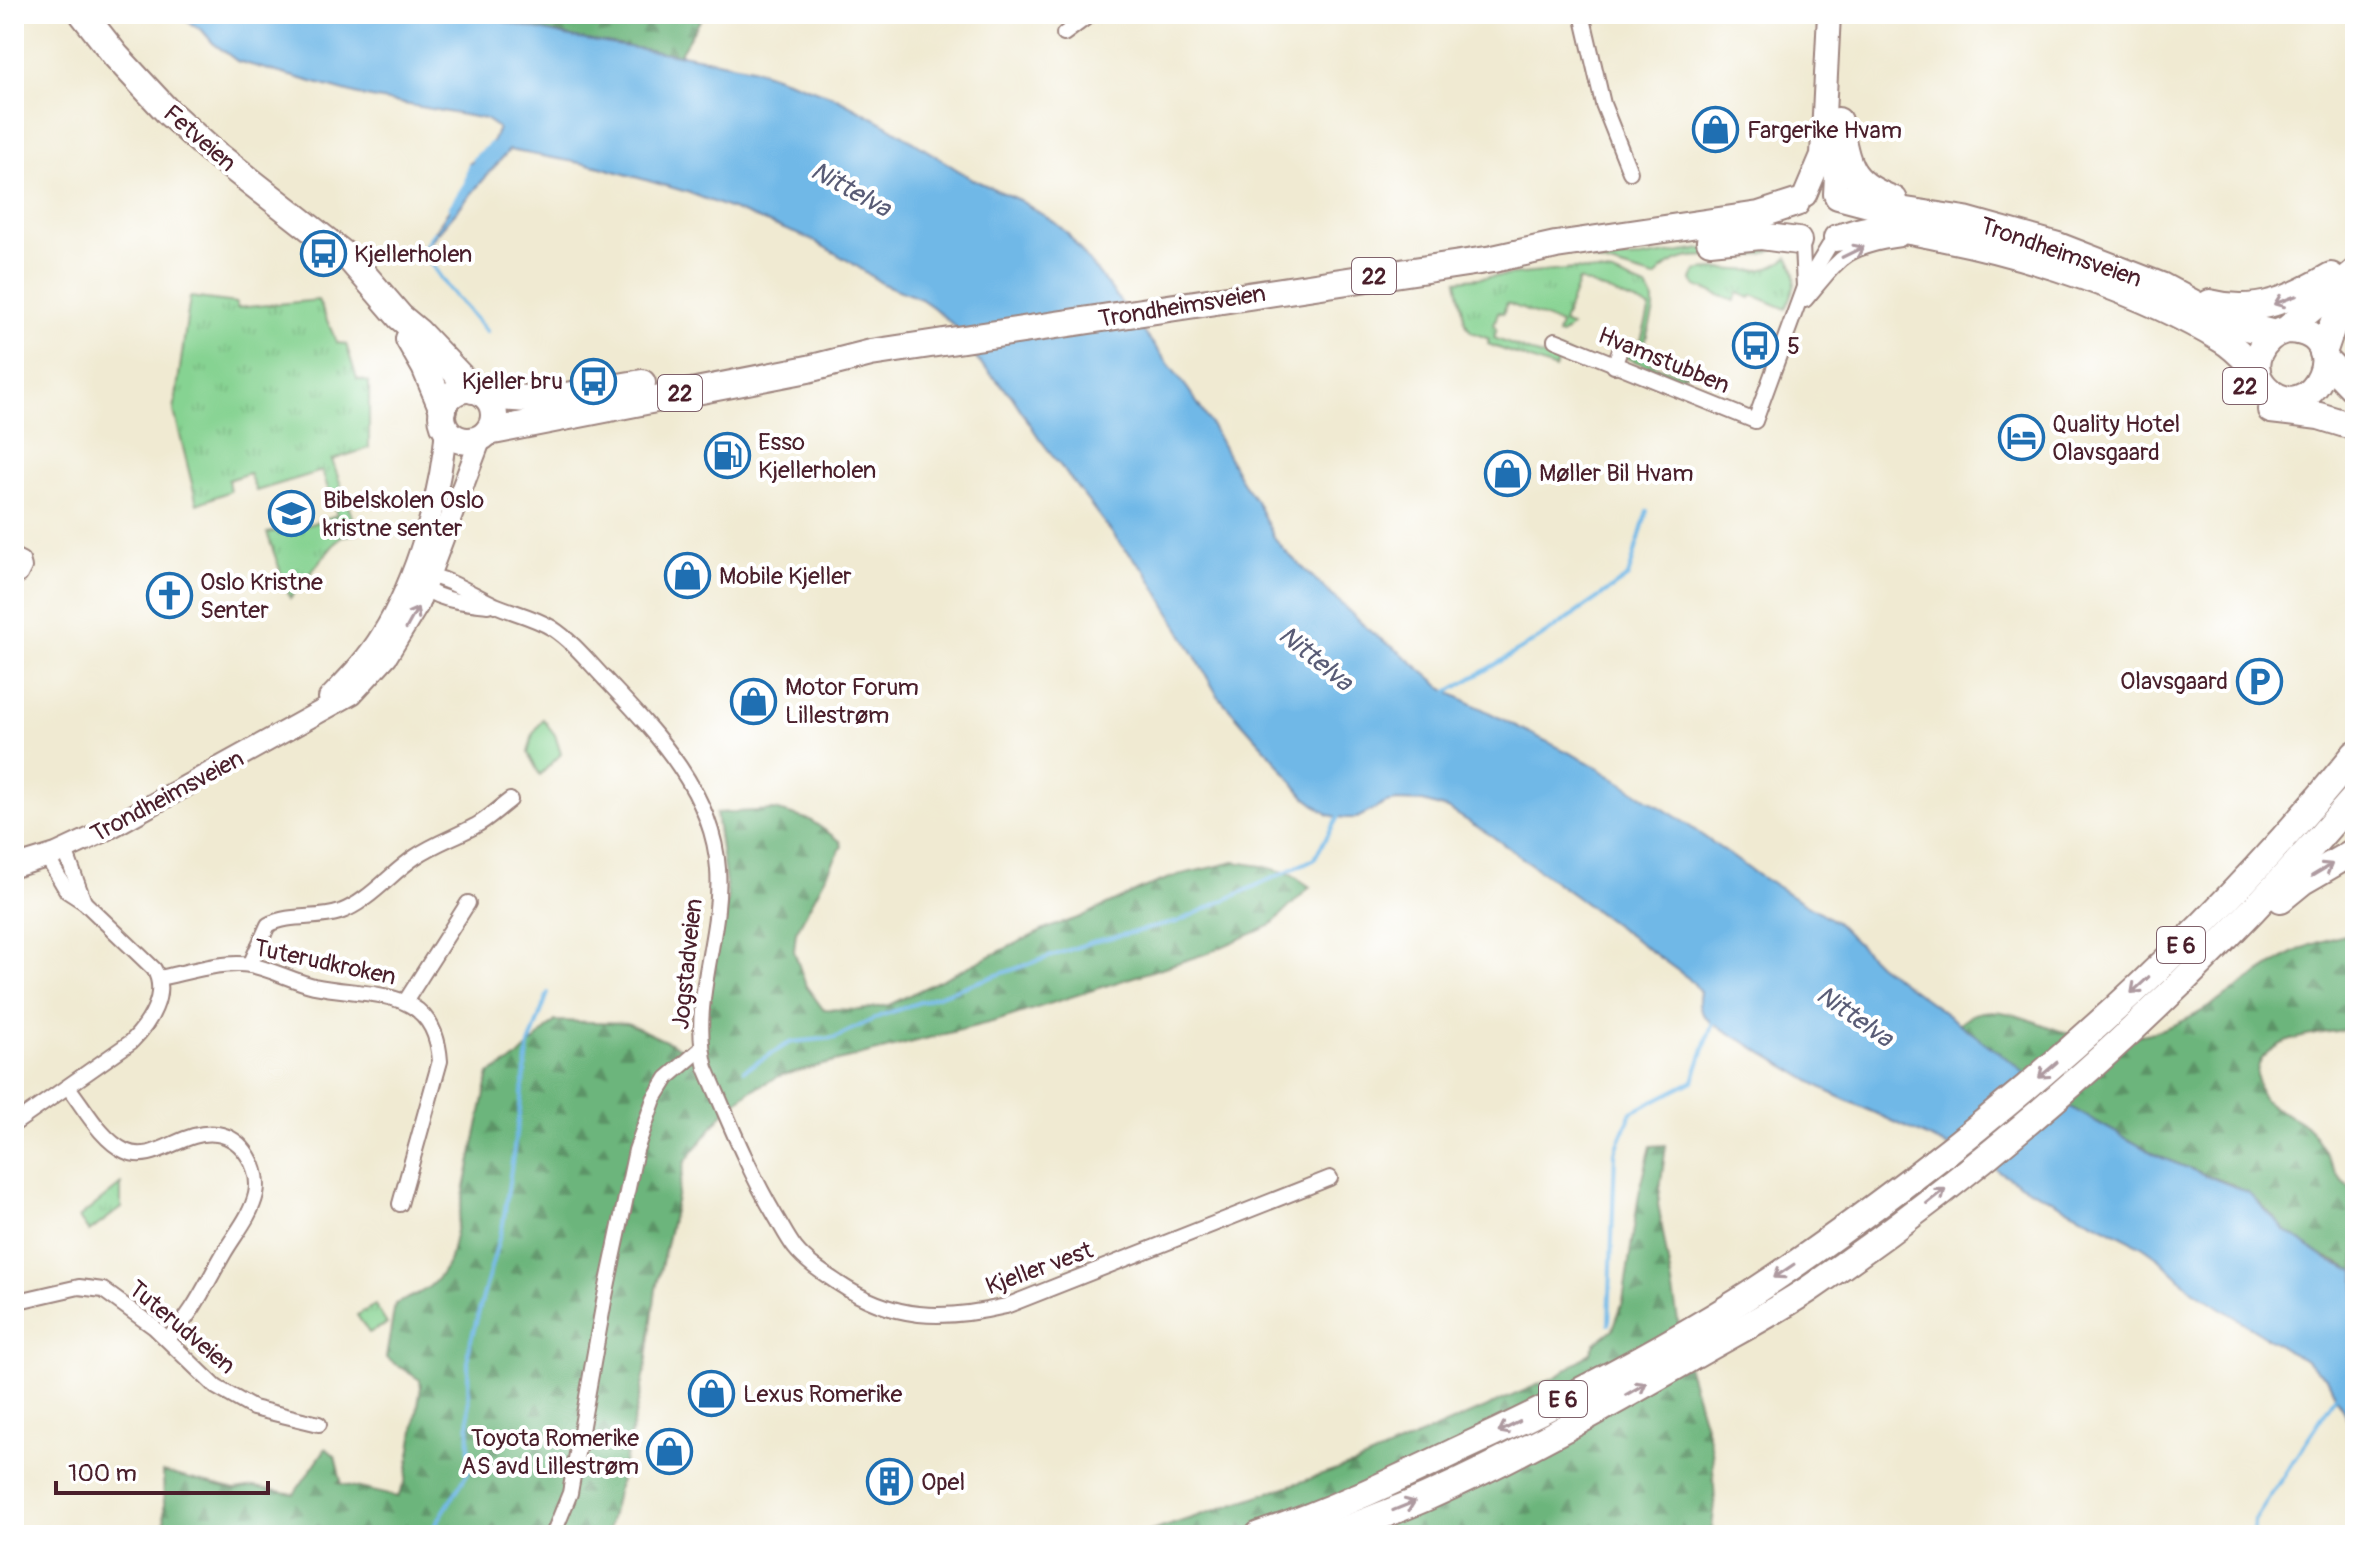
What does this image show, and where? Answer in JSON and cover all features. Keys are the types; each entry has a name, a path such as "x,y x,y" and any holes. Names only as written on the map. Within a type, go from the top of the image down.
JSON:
{"highway":[{"name":"Fetveien","path":"83,14 126,67 187,129 304,225 333,244"},
{"name":"Fetveien","path":"102,14 181,99 311,217 400,317 479,393"},
{"name":"22","path":"1838,121 1849,166 1861,183 1931,224"},
{"name":"22","path":"1801,199 1824,191 1837,195"},
{"path":"1833,242 1844,216 1837,195"},
{"name":"Trondheimsveien","path":"1837,195 1931,224 2154,305 2224,341 2257,371"},
{"path":"1800,243 1792,226 1801,199"},
{"name":"Trondheimsveien","path":"485,435 808,369 871,353 1493,259 1556,245 1759,215 1801,199"},
{"name":"Trondheimsveien","path":"1833,242 1872,229 1931,224 1991,226 2058,246 2183,296 2211,315 2230,323 2281,332"},
{"name":"Trondheimsveien","path":"1493,259 1601,255 1752,236 1800,243"},
{"name":"22","path":"1800,243 1812,249 1833,242"},
{"path":"2183,296 2236,308 2264,306 2292,297 2332,275 2355,269"},
{"path":"2281,332 2355,269"},
{"path":"2324,356 2335,318 2355,292"},
{"name":"22","path":"2154,305 2172,325 2211,349 2267,409 2319,416 2345,424 2355,419"},
{"name":"Fetveien","path":"400,317 444,419"},
{"name":"22","path":"2355,390 2309,335 2281,332 2262,346 2256,362 2263,384 2273,394 2331,405 2355,419"},
{"name":"Trondheimsveien","path":"479,393 532,400 558,399 758,362 806,355 871,353"},
{"name":"22","path":"2300,397 2320,383 2324,356"},
{"path":"444,419 451,396 458,391 479,393 491,402 494,418 485,435"},
{"name":"22","path":"444,419 462,440 485,435"},
{"name":"E 6","path":"1259,1535 1410,1473 1584,1388 1738,1302 1849,1227 2020,1094 2105,1017 2234,891 2355,754"},
{"name":"E 6","path":"1331,1535 1425,1498 1523,1451 1807,1290 1993,1150 2124,1038 2215,950 2355,797"},
{"path":"2215,950 2303,881 2355,851"}],"main road":[{"path":"1801,199 1822,155 1829,14"},
{"path":"1835,14 1838,29 1837,195"},
{"name":"Trondheimsveien","path":"422,580 439,478 444,419"},
{"name":"Trondheimsveien","path":"14,867 56,854 187,787 315,713 356,668 422,580 485,435"}],"street":[{"path":"1064,34 1091,14"},
{"path":"1582,14 1603,104 1630,172"},
{"path":"1799,307 1834,264 1848,253 1931,224"},
{"path":"1799,307 1804,287 1833,242"},
{"path":"1800,243 1804,287"},
{"name":"Hvamstubben","path":"1555,340 1755,421 1799,307"},
{"path":"1573,347 1579,330"},
{"path":"1614,366 1621,347"},
{"path":"14,556 22,560 24,567 20,575 14,577"},
{"name":"Jogstadveien","path":"422,580 448,599 496,606 534,619 569,642 654,732 680,768 711,828 718,872 716,911 699,1021 701,1049 667,1078 654,1099 636,1150 604,1301 570,1493 553,1535"},
{"path":"250,965 268,925 287,918 318,917 339,912 358,903 417,855 476,825 510,800"},
{"path":"14,1124 113,1055 145,1027 157,1001 159,978 154,969 84,902 56,854"},
{"path":"405,1002 468,903"},
{"name":"Tuterudkroken","path":"159,978 194,970 250,965 317,987 405,1002 428,1018 439,1045 440,1061 400,1204"},
{"name":"Kjeller vest","path":"701,1049 741,1150 795,1249 846,1289 899,1313 970,1315 1006,1306 1330,1178"},
{"path":"68,1087 100,1128 125,1151 148,1154 185,1137 201,1133 217,1134 242,1148 256,1171 256,1194 249,1213 191,1310 167,1339"},
{"name":"Tuterudveien","path":"14,1302 79,1287 93,1287 112,1295 167,1339 202,1376 234,1398 253,1408 319,1424"}],"green space":[{"path":"470,14 704,14 679,55 580,39"},
{"path":"1722,246 1774,249 1744,257 1697,256 1682,259 1655,278 1593,260 1641,258"},
{"path":"1788,257 1795,277 1786,309 1753,295 1751,298 1738,293 1734,301 1696,286 1692,280 1696,271 1766,269"},
{"path":"1575,269 1613,274 1646,288 1654,300 1654,310 1643,350 1645,356 1660,367 1686,374 1678,378 1624,357 1626,352 1637,355 1650,308 1579,280 1563,323 1571,327 1561,335 1557,334 1560,324 1507,303 1503,313 1498,312 1494,325 1497,328 1494,338 1549,359 1553,349 1576,357 1568,362 1558,359 1555,369 1488,344 1489,339 1471,332 1465,322 1457,280"},
{"path":"190,297 236,303 237,308 318,300 337,343 346,344 357,379 369,382 369,448 332,460 358,534 341,536 290,598 267,533 277,531 278,535 337,515 322,471 256,491 249,473 228,480 230,491 197,504 174,411"},
{"path":"543,719 555,735 561,754 540,775 528,753 533,734"},
{"path":"775,810 810,820 840,841 842,846 796,932 794,951 806,986 823,1009 860,1010 889,1005 1048,928 1178,875 1235,862 1291,874 1310,887 1270,926 1205,954 996,1021 779,1076 750,1091 726,1110 685,1162 656,1289 645,1373 607,1535 165,1535 163,1472 235,1490 255,1487 294,1494 326,1448 335,1456 341,1481 338,1483 398,1497 406,1480 421,1387 420,1380 386,1358 395,1304 428,1288 450,1259 489,1074 515,1060 555,1021 627,1023 700,1057 714,948 728,900 716,813"},
{"path":"2355,932 2355,1028 2281,1044 2269,1051 2261,1061 2257,1074 2263,1098 2308,1128 2340,1178 2355,1192 2355,1271 2314,1251 2286,1231 2261,1204 2233,1185 2160,1157 2046,1094 2017,1066 1958,1024 1986,1011 2012,1014 2081,1036 2116,1038 2152,1033 2214,1004 2299,950"},
{"path":"1666,1145 1658,1204 1684,1355 1712,1449 1715,1504 1711,1535 1140,1535 1355,1464 1558,1376 1590,1353 1595,1343 1613,1329 1623,1301 1639,1194 1651,1146"},
{"path":"121,1184 121,1208 89,1232 79,1218"},
{"path":"375,1305 387,1324 369,1333 357,1315"}],"water":[{"name":"Nittelva","path":"175,14 470,14 580,39 752,68 833,96 887,125 972,179 1019,200 1054,222 1067,233 1188,389 1256,501 1274,537 1372,633 1448,692 1588,762 1678,818 1759,876 1836,922 1878,964 2017,1066 2046,1094 2160,1157 2248,1192 2286,1231 2332,1262 2355,1271 2355,1426 2348,1421 2327,1378 2303,1358 2190,1288 2142,1246 2012,1180 1993,1167 1829,1092 1711,1022 1700,1009 1700,992 1692,981 1492,836 1450,810 1423,802 1397,801 1386,803 1357,818 1344,818 1329,815 1305,797 1218,696 1146,571 1123,547 1039,438 1011,395 977,360 960,331 921,299 883,284 810,239 687,192 597,166 509,150 422,251 466,183 469,164 491,145 498,128 485,119 366,97 237,61 213,43 202,30"}],"waterway":[{"path":"474,159 491,144"},
{"path":"450,208 466,183 469,166"},
{"path":"434,232 422,251 448,288 487,332"},
{"path":"1447,695 1540,638 1628,577 1647,511"},
{"path":"744,1070 791,1042 835,1038 880,1016 1092,942 1177,922 1314,859 1338,817"},
{"path":"429,1535 469,1471 468,1351 503,1224 529,1045 548,993"},
{"path":"1609,1324 1615,1152 1632,1112 1693,1081 1714,1019"},
{"path":"2253,1535 2254,1521 2339,1391"}],"place":[{"name":"Fargerike Hvam","path":"1716,130"},
{"name":"Kjellerholen","path":"323,254"},
{"name":"5","path":"1756,346"},
{"name":"Kjeller bru","path":"594,381"},
{"name":"Quality Hotel Olavsgaard","path":"2021,438"},
{"name":"Esso Kjellerholen","path":"727,456"},
{"name":"Møller Bil Hvam","path":"1508,473"},
{"name":"Bibelskolen Oslo kristne senter","path":"292,514"},
{"name":"Mobile Kjeller","path":"688,576"},
{"name":"Oslo Kristne Senter","path":"169,596"},
{"name":"Olavsgaard","path":"2259,681"},
{"name":"Motor Forum Lillestrøm","path":"754,701"},
{"name":"Lexus Romerike","path":"712,1394"},
{"name":"Toyota Romerike AS avd Lillestrøm","path":"670,1452"},
{"name":"Opel","path":"890,1482"}]}
